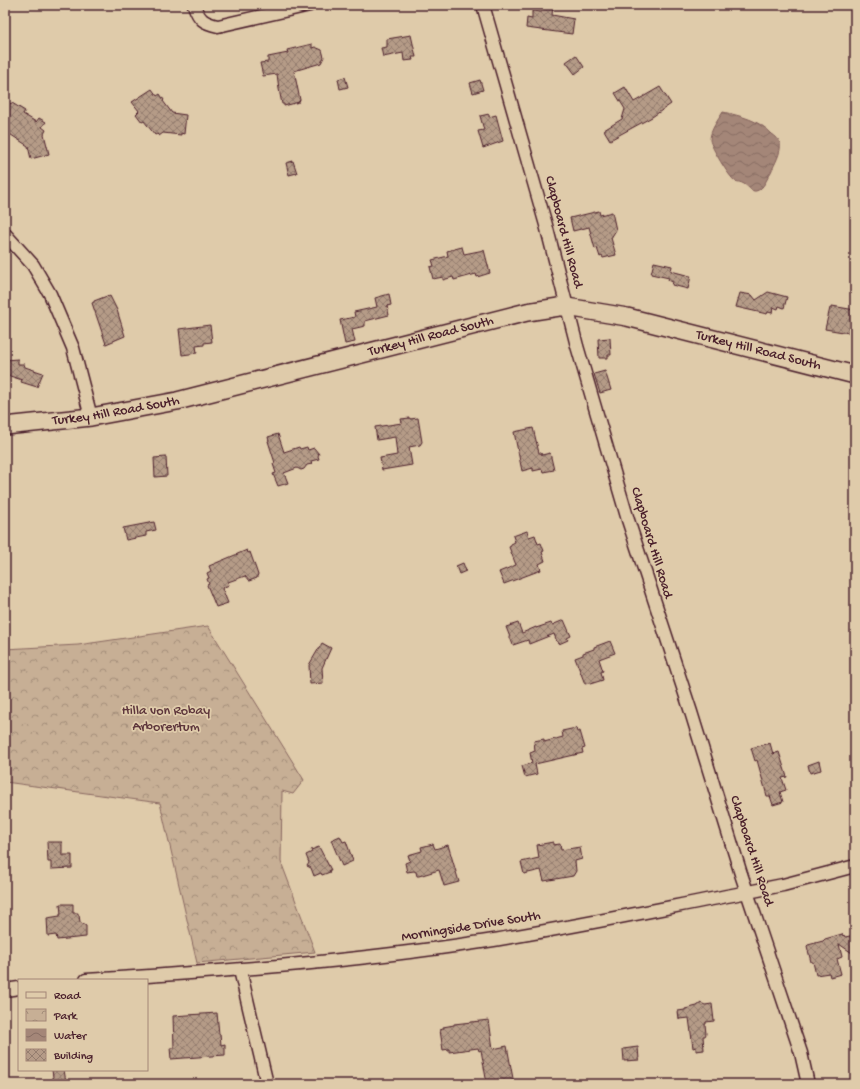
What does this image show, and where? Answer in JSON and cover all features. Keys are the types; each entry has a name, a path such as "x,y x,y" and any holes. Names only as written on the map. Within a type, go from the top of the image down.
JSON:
{"street":[{"path":"194,5 200,18 207,24 218,26 310,5"},
{"name":"Clapboard Hill Road","path":"483,5 546,225 603,437 628,520 702,747 724,822 801,1053 808,1084"},
{"path":"5,234 33,265 50,294 73,348 91,417"},
{"name":"Turkey Hill Road South","path":"5,426 91,417 201,396 527,312 559,307 627,317 855,375"},
{"name":"Morningside Drive South","path":"101,979 240,970 333,961 480,942 783,885 855,866"},
{"path":"240,970 267,1084"},
{"path":"5,990 18,988"}],"green space":[{"name":"Hilla von Robay Arborertum","path":"208,626 304,780 293,794 282,791 281,862 315,952 197,963 160,803 5,782 5,649 78,645"}],"water":[{"path":"723,112 756,122 767,129 777,138 779,142 780,150 777,158 765,183 759,190 753,191 743,183 735,181 713,149 710,136"}],"building":[{"path":"543,5 553,5 552,15 574,19 572,34 526,28 527,18 532,19 532,11 542,12"},
{"path":"411,35 416,57 412,57 413,60 404,61 403,53 383,57 381,48 387,47 387,39"},
{"path":"312,44 312,48 315,47 322,50 324,57 321,63 294,71 300,100 299,102 284,106 284,104 282,104 277,74 263,76 260,63 268,62 268,57 288,53 287,50"},
{"path":"576,55 584,67 575,74 566,62"},
{"path":"345,77 348,87 340,89 338,79"},
{"path":"480,80 483,90 473,93 470,83"},
{"path":"625,87 634,102 660,87 671,104 652,117 610,140 604,130 622,119 625,109 615,93"},
{"path":"152,89 157,96 160,94 164,100 163,101 172,113 186,115 184,134 163,133 159,136 157,134 155,135 144,121 142,122 136,114 139,111 132,102"},
{"path":"12,103 25,111 23,114 36,122 39,118 46,122 42,127 46,130 44,134 49,154 31,159 28,146 5,131 5,110 9,104"},
{"path":"489,114 489,117 496,115 503,141 483,148 478,131 484,130 480,116"},
{"path":"293,161 297,173 289,175 286,163"},
{"path":"599,211 600,215 612,212 616,230 611,238 616,255 603,258 602,256 600,257 597,248 595,249 589,227 573,231 570,218"},
{"path":"462,247 464,254 484,250 490,273 477,277 476,274 454,280 453,277 443,280 443,277 433,279 430,267 434,266 432,260 448,256 447,251"},
{"path":"654,262 672,266 671,271 691,276 688,289 672,285 673,282 668,280 669,278 651,274"},
{"path":"768,292 787,297 784,308 779,306 778,309 773,307 772,313 768,312 767,314 736,307 740,293 752,295 756,300"},
{"path":"389,294 391,305 387,306 389,315 365,321 365,326 352,329 355,342 345,344 340,320 355,317 354,312 377,307 375,298"},
{"path":"110,296 117,310 125,336 106,344 92,303"},
{"path":"832,306 855,310 855,332 849,330 849,333 825,329 830,308 832,308"},
{"path":"210,325 212,342 196,346 197,353 182,355 179,329"},
{"path":"610,338 611,355 608,355 608,358 599,358 598,339"},
{"path":"18,359 18,364 24,364 25,367 43,373 37,387 21,382 22,380 10,376 5,377 5,360"},
{"path":"605,371 611,390 600,393 594,374"},
{"path":"418,418 422,442 420,445 409,447 412,465 382,470 380,458 397,455 395,437 377,440 375,427 402,423 401,419"},
{"path":"533,428 539,453 542,455 550,453 554,470 543,472 542,469 533,471 533,468 522,471 514,432"},
{"path":"278,434 284,452 299,447 300,449 307,447 308,450 314,448 319,454 319,459 311,461 312,464 307,465 304,469 301,470 297,468 284,473 288,483 278,486 273,474 276,473 273,464 275,463 268,437"},
{"path":"166,457 167,476 155,477 154,458"},
{"path":"154,522 156,530 146,532 146,536 126,540 123,528"},
{"path":"527,531 529,537 535,535 538,544 541,543 545,561 539,564 541,570 504,584 499,572 516,565 509,547 515,542 513,536"},
{"path":"247,550 248,553 250,552 258,575 257,578 249,581 245,576 228,582 229,585 222,588 228,603 216,607 207,585 209,584 207,579 209,578 207,573 211,571 209,566"},
{"path":"463,563 466,571 459,574 456,566"},
{"path":"564,620 571,636 567,638 568,640 559,644 554,634 529,644 528,640 513,645 506,627 518,623 522,633 536,627 551,623 552,625"},
{"path":"610,641 615,653 599,659 603,671 601,672 603,680 585,684 575,658 594,649 594,647"},
{"path":"322,643 331,648 322,668 323,683 310,684 309,665"},
{"path":"576,728 577,732 580,731 585,748 582,749 583,753 535,764 537,774 525,777 522,766 532,763 530,753 535,751 534,741 544,739 544,742 563,737 562,731"},
{"path":"770,743 773,754 779,752 787,777 782,778 786,790 780,792 783,802 773,805 770,796 767,796 757,760 755,761 751,748"},
{"path":"819,761 821,770 810,773 808,765"},
{"path":"340,836 343,842 346,841 353,861 342,866 331,840"},
{"path":"47,842 62,842 62,855 72,855 72,868 51,869 51,862 48,862"},
{"path":"553,842 553,845 560,844 561,850 580,847 582,859 575,861 576,871 573,876 544,881 541,870 524,874 521,862 539,858 537,845"},
{"path":"433,844 435,849 448,845 459,882 444,886 439,870 419,876 417,876 416,872 414,871 407,872 405,863 410,861 408,855 422,851 421,847"},
{"path":"319,847 331,870 329,870 330,872 322,875 321,873 314,876 311,868 307,866 309,863 306,855 312,852 311,850"},
{"path":"60,904 73,904 73,913 78,913 80,922 86,926 86,937 57,940 56,935 48,936 47,918 60,916"},
{"path":"842,934 845,937 855,935 855,955 839,944 842,957 837,959 841,974 830,977 829,973 816,975 807,946"},
{"path":"701,1003 705,1005 712,1004 714,1021 706,1022 705,1024 706,1034 703,1036 704,1050 696,1051 696,1047 693,1048 689,1018 679,1019 678,1011 697,1006"},
{"path":"217,1013 221,1045 225,1044 225,1055 171,1059 170,1048 174,1048 173,1016"},
{"path":"489,1020 493,1049 507,1046 514,1084 487,1084 481,1050 479,1051 478,1048 449,1052 449,1049 443,1050 440,1030 443,1029 443,1027 454,1024"},
{"path":"638,1047 639,1060 624,1061 623,1049"},
{"path":"52,1071 64,1071 66,1082 54,1084"}]}
